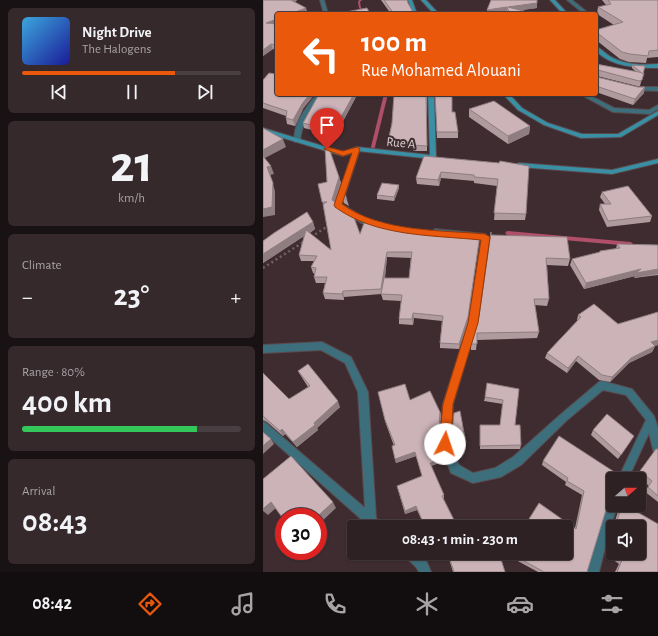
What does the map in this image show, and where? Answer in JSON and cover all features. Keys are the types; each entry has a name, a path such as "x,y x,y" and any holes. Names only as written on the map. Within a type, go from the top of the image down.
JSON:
{"street":[{"path":"322,0 325,12"},
{"path":"410,0 414,12"},
{"path":"423,0 435,12"},
{"path":"552,0 564,12"},
{"path":"569,0 585,12"},
{"path":"598,51 600,54 615,61 645,67 658,66"},
{"path":"630,88 637,90 658,89"},
{"path":"297,141 297,131 304,116 319,96"},
{"path":"431,96 433,157"},
{"path":"508,96 520,109 546,124 581,136 619,136 658,113"},
{"path":"587,96 613,110 650,112 658,107"},
{"name":"Rue A","path":"263,130 343,154 357,149 441,158"},
{"path":"357,149 338,205 364,221 390,228"},
{"path":"510,164 612,172 658,161"},
{"path":"429,232 485,237 473,323 448,404 445,444 455,470 473,478 497,473 504,469 517,461 563,418 602,385 629,392 651,419 658,450"},
{"path":"263,349 322,346 348,360 363,392 374,520"},
{"path":"626,472 651,419"},
{"path":"263,426 369,520"},
{"path":"593,572 610,512"},
{"path":"417,560 422,564 425,572"}],"path":[{"path":"263,268 329,226"}],"building":[{"path":"263,0 291,0 306,8 295,12 275,12 275,20 266,23 275,24 275,45 271,44 263,50"},
{"path":"384,0 407,0 413,12 393,12"},
{"path":"491,0 537,0 537,3 508,7 527,12 509,12 507,7 487,10"},
{"path":"608,0 658,0 658,50 649,51 648,56 622,52 598,34 598,29 623,22 598,7 611,4"},
{"path":"367,8 369,12 346,12"},
{"path":"598,64 644,73 642,80 639,81 598,70"},
{"path":"632,65 645,66 643,74"},
{"path":"269,73 275,74 275,96 308,96 293,120 286,118 287,111 263,103 263,80"},
{"path":"598,77 638,87 645,87 635,99 598,87"},
{"path":"318,96 353,96 340,119 330,130 303,123"},
{"path":"394,96 426,96 427,146 412,145 413,142 388,142 392,123"},
{"path":"435,96 452,96 452,112 455,112 458,132 437,132"},
{"path":"494,101 530,126 508,136 469,109"},
{"path":"263,128 283,139 263,150"},
{"path":"325,148 329,148 339,177 332,200 352,212 360,234 364,223 380,222 393,227 445,232 445,234 480,235 468,317 459,344 440,343 443,316 413,313 412,319 399,319 402,295 381,294 384,278 409,278 412,252 387,252 381,289 343,291 342,294 323,293 327,277 314,277 316,268 311,267 317,256 299,255 306,230 331,250 323,204 327,202 322,202 318,184 327,182"},
{"path":"263,156 271,166 267,167 273,183 272,207 263,209"},
{"path":"424,156 499,163 500,161 529,166 526,214 494,213 498,179 441,172 438,180 416,178"},
{"path":"382,183 399,185 394,197 377,195"},
{"path":"628,186 652,216 608,221 600,204 611,204 602,192"},
{"path":"344,191 347,200 342,197"},
{"path":"307,212 313,222 263,254 263,241"},
{"path":"491,232 491,235 567,237 570,259 546,258 549,299 534,299 539,332 477,333 477,344 471,344 479,317"},
{"path":"617,244 658,245 658,269 636,273 641,269 586,283 572,259 600,251 620,248"},
{"path":"594,304 618,324 658,312 658,340 651,342 655,346 631,358 612,377 602,375 578,356 568,368 547,353 581,317 578,315"},
{"path":"308,364 338,401 314,423 315,425 293,442 282,429 280,431 263,416 263,373 289,399 310,386 298,371"},
{"path":"487,383 519,389 515,425 520,425 521,445 480,446 480,425 500,425 503,400 485,397"},
{"path":"405,384 410,400 430,391 440,412 438,440 445,457 430,463 444,495 442,496 454,520 422,520 416,506 405,511 397,486 422,476 415,452 395,459 392,446 395,445 385,420 378,392"},
{"path":"460,411 465,438 451,441 454,413"},
{"path":"607,414 634,436 621,455 593,430"},
{"path":"263,432 271,439 263,446"},
{"path":"559,436 614,472 606,472 606,510 587,572 544,572 523,560 573,560 573,527 576,529 584,491 567,481 568,478 543,461"},
{"path":"656,449 658,449 658,496 648,487 652,481 646,476 646,472 640,471"},
{"path":"291,456 333,502 327,508 275,508 271,502 263,509 263,479"},
{"path":"539,503 563,520 528,520"},
{"path":"620,512 637,512 658,524 658,572 617,572 622,560 646,560 646,520 617,520"},
{"path":"450,560 501,560 505,572 454,572"}],"waterway":[{"path":"361,0 359,2 360,8 365,12"},
{"path":"372,151 386,96"},
{"path":"507,233 631,244"}],"route":[{"path":"327,149 343,154 357,149 338,205 349,213 364,221 390,228 485,237 473,323 448,404 445,444"}]}
